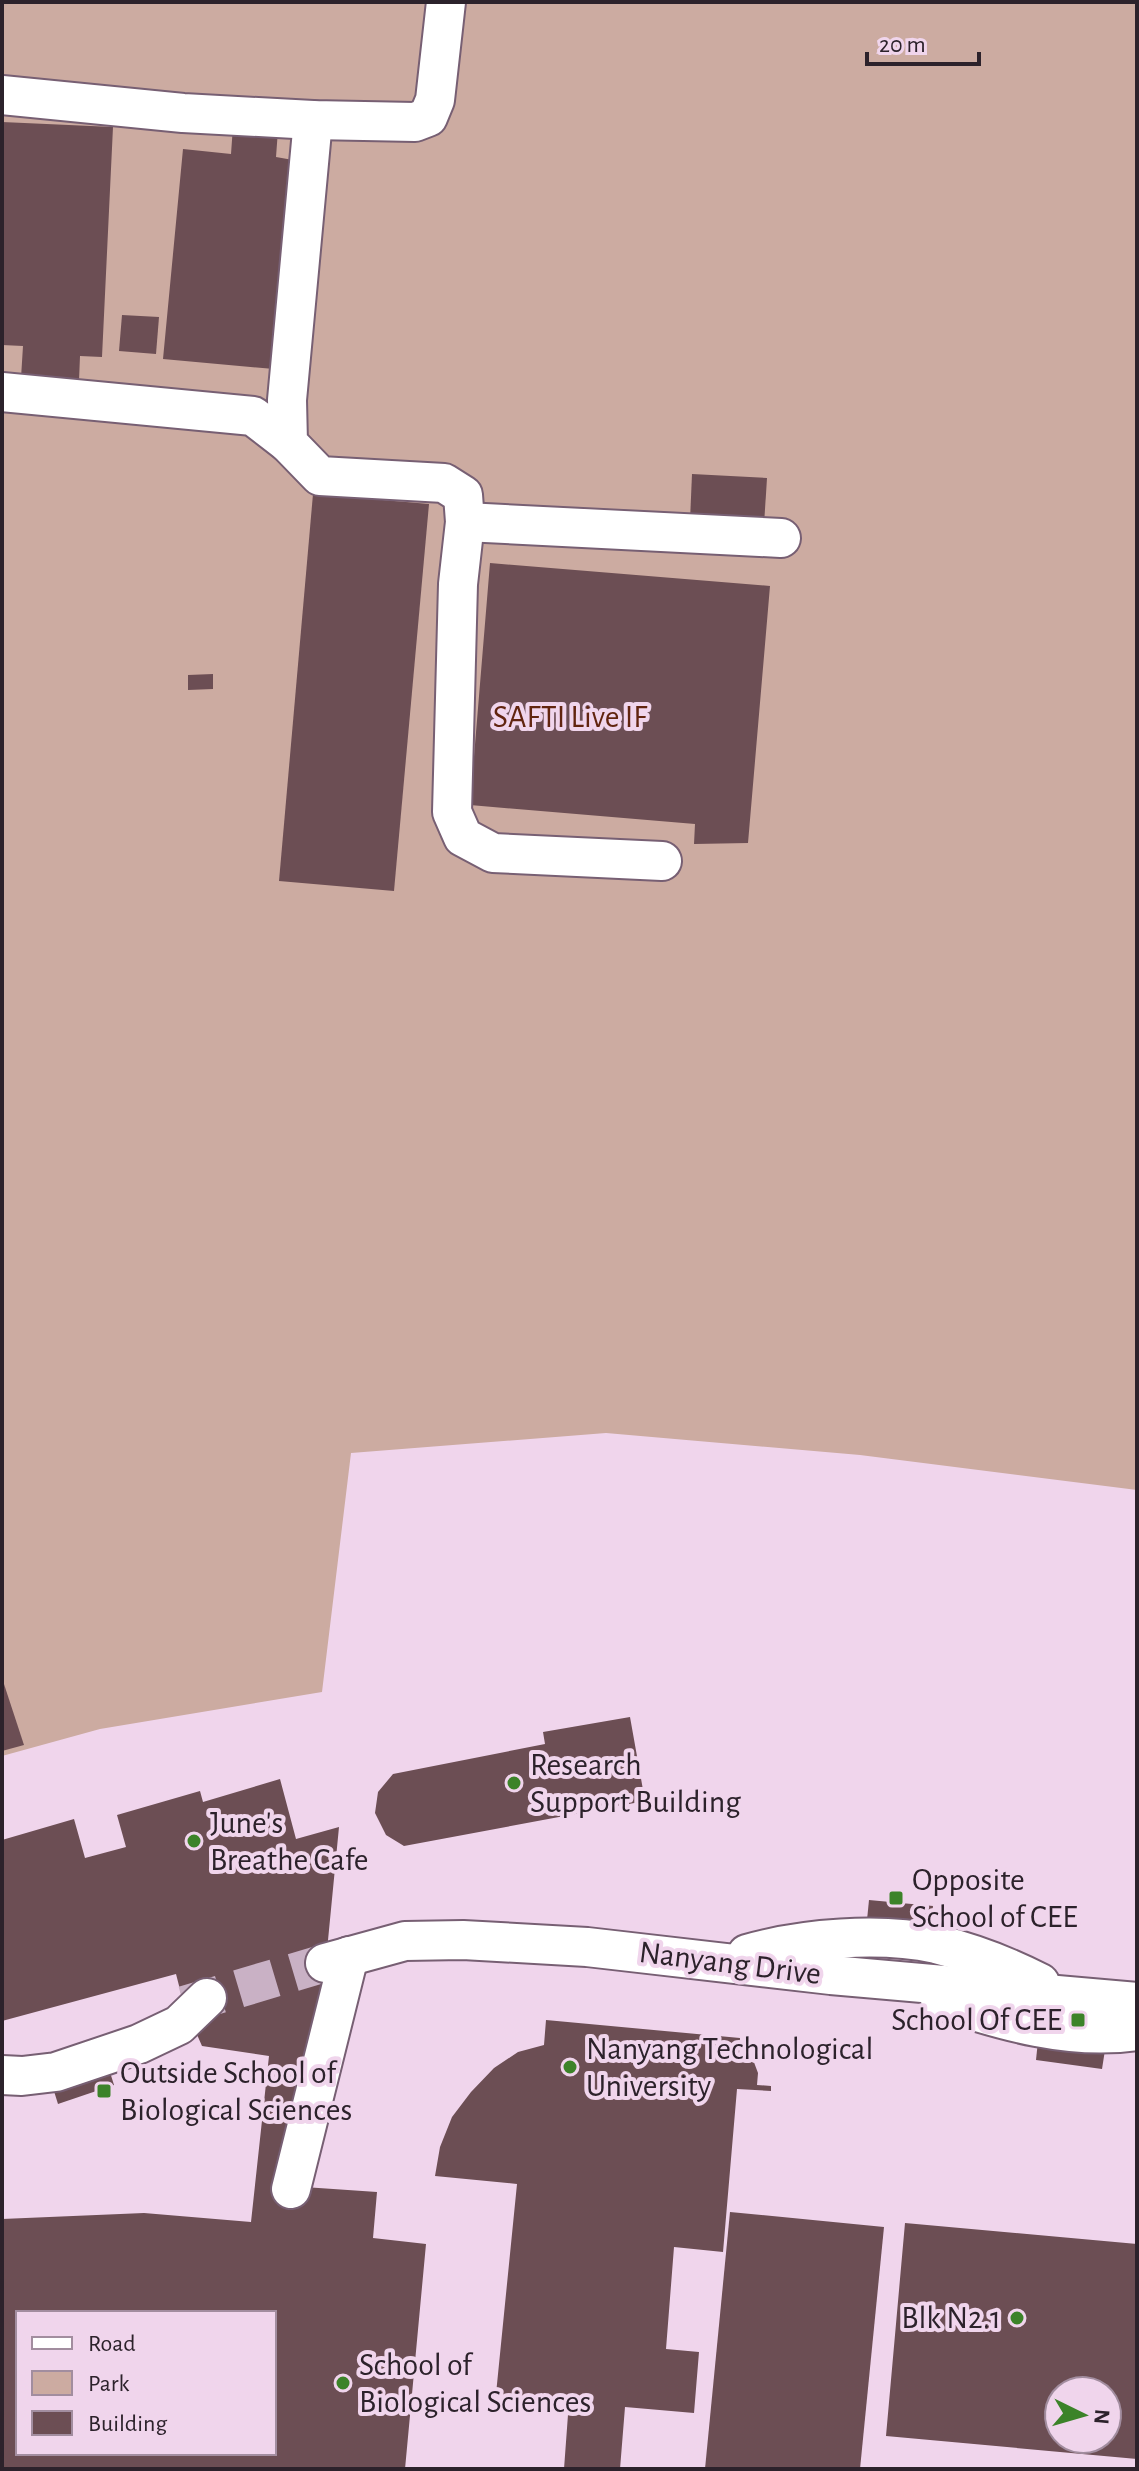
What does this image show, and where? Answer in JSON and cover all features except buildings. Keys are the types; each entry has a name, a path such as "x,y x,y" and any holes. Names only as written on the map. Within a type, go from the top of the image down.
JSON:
{"street":[{"path":"2,95 183,113 415,122 428,117 435,100 446,2"},
{"path":"288,443 287,400 313,120"},
{"path":"2,392 253,416 288,443 320,476 444,483 463,495 465,522 458,584 452,812 463,837 493,853 662,861"},
{"path":"465,522 781,538"},
{"path":"721,1962 808,1942 875,1938 935,1944 1004,1964 1062,1994"},
{"name":"Nanyang Drive","path":"291,2189 337,1959 405,1941 463,1940 587,1947 831,1975 1137,2002"},
{"path":"894,1979 941,2001 1046,2030 1108,2036 1137,2031"},
{"path":"2,2061 196,2002 179,2025 139,2044 56,2072 2,2075"}],"green space":[{"name":"SAFTI Live IF","path":"2,2 1137,2 1137,1490 860,1455 606,1433 351,1453 322,1692 100,1729 2,1756"}],"tunnel":[{"path":"184,2005 325,1963"}],"place":[{"name":"Research Support Building","path":"514,1783"},
{"name":"June's Breathe Cafe","path":"194,1841"},
{"name":"Opposite School of CEE","path":"896,1898"},
{"name":"School Of CEE","path":"1078,2020"},
{"name":"Nanyang Technological University","path":"570,2067"},
{"name":"Outside School of Biological Sciences","path":"104,2091"},
{"name":"Blk N2.1","path":"1017,2318"},
{"name":"School of Biological Sciences","path":"343,2383"}]}
